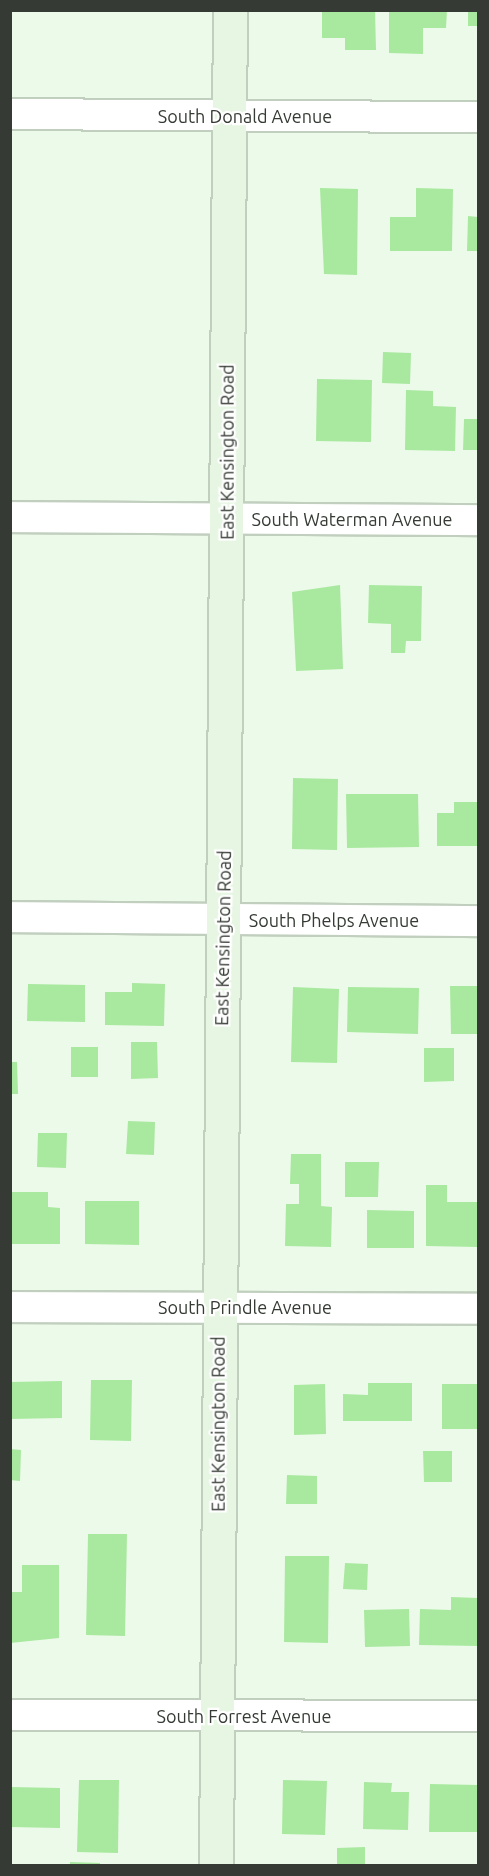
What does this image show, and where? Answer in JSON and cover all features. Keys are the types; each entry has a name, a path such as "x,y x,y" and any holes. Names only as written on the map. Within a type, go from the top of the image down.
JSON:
{"main road":[{"name":"East Kensington Road","path":"216,1866 230,10"}],"street":[{"name":"South Donald Avenue","path":"10,114 478,117"},
{"name":"South Waterman Avenue","path":"10,517 478,520"},
{"name":"South Phelps Avenue","path":"10,917 478,921"},
{"name":"South Prindle Avenue","path":"10,1307 478,1309"},
{"name":"South Forrest Avenue","path":"10,1715 478,1716"}],"building":[{"path":"322,10 375,10 376,50 345,50 345,38 322,38"},
{"path":"389,10 447,10 446,28 423,28 423,54 389,53"},
{"path":"468,10 478,10 478,26 468,26"},
{"path":"320,188 358,189 357,275 324,274"},
{"path":"416,188 453,189 452,251 390,251 390,217 416,217"},
{"path":"468,216 478,217 478,251 467,251"},
{"path":"383,352 411,353 410,384 382,383"},
{"path":"317,379 372,380 371,442 316,441"},
{"path":"406,390 433,391 433,406 456,407 455,451 405,450"},
{"path":"464,419 478,419 478,450 463,450"},
{"path":"340,585 343,669 296,671 292,592"},
{"path":"369,585 422,586 421,641 406,641 405,653 391,653 391,624 368,623"},
{"path":"293,778 338,779 337,850 292,849"},
{"path":"346,794 418,794 419,847 347,848"},
{"path":"454,802 478,802 478,846 437,846 437,813 454,813"},
{"path":"132,983 165,984 164,1026 105,1025 105,992 132,992"},
{"path":"28,984 85,985 85,1022 27,1021"},
{"path":"450,986 478,986 478,1034 451,1034"},
{"path":"293,987 339,989 337,1063 291,1062"},
{"path":"348,987 419,988 418,1034 347,1032"},
{"path":"131,1042 157,1042 158,1078 131,1079"},
{"path":"71,1047 98,1047 98,1077 71,1077"},
{"path":"424,1048 454,1048 454,1081 424,1082"},
{"path":"10,1062 17,1062 18,1094 10,1094"},
{"path":"128,1121 155,1122 154,1155 126,1154"},
{"path":"38,1133 67,1133 66,1168 37,1167"},
{"path":"291,1154 321,1154 321,1206 332,1207 331,1247 285,1246 286,1204 299,1204 299,1184 290,1184"},
{"path":"345,1162 379,1162 378,1197 345,1197"},
{"path":"426,1185 447,1185 447,1202 478,1202 478,1247 426,1246"},
{"path":"10,1192 48,1192 48,1207 60,1208 60,1244 10,1244"},
{"path":"85,1201 139,1201 139,1245 85,1244"},
{"path":"367,1210 414,1211 414,1248 367,1248"},
{"path":"91,1380 132,1380 131,1441 90,1440"},
{"path":"62,1381 62,1418 10,1419 10,1382"},
{"path":"368,1383 412,1383 412,1421 343,1421 343,1394 368,1395"},
{"path":"325,1384 326,1434 294,1435 294,1385"},
{"path":"442,1384 478,1384 478,1429 442,1429"},
{"path":"10,1449 21,1450 20,1481 10,1480"},
{"path":"423,1451 452,1451 452,1482 424,1482"},
{"path":"287,1475 317,1476 317,1504 286,1504"},
{"path":"88,1534 127,1534 125,1636 86,1635"},
{"path":"285,1556 329,1556 328,1643 284,1642"},
{"path":"345,1563 368,1564 367,1590 343,1589"},
{"path":"22,1565 59,1565 59,1638 10,1643 10,1592 22,1592"},
{"path":"451,1597 478,1598 478,1646 419,1645 420,1609 451,1610"},
{"path":"409,1609 410,1646 365,1647 364,1610"},
{"path":"79,1780 119,1780 118,1853 77,1852"},
{"path":"283,1780 327,1781 325,1835 282,1834"},
{"path":"364,1782 392,1783 391,1792 409,1792 408,1830 363,1829"},
{"path":"430,1784 478,1785 478,1832 429,1832"},
{"path":"10,1787 60,1788 60,1828 10,1827"},
{"path":"365,1847 365,1866 337,1866 337,1848"},
{"path":"70,1862 100,1863 100,1866 70,1866"}]}
